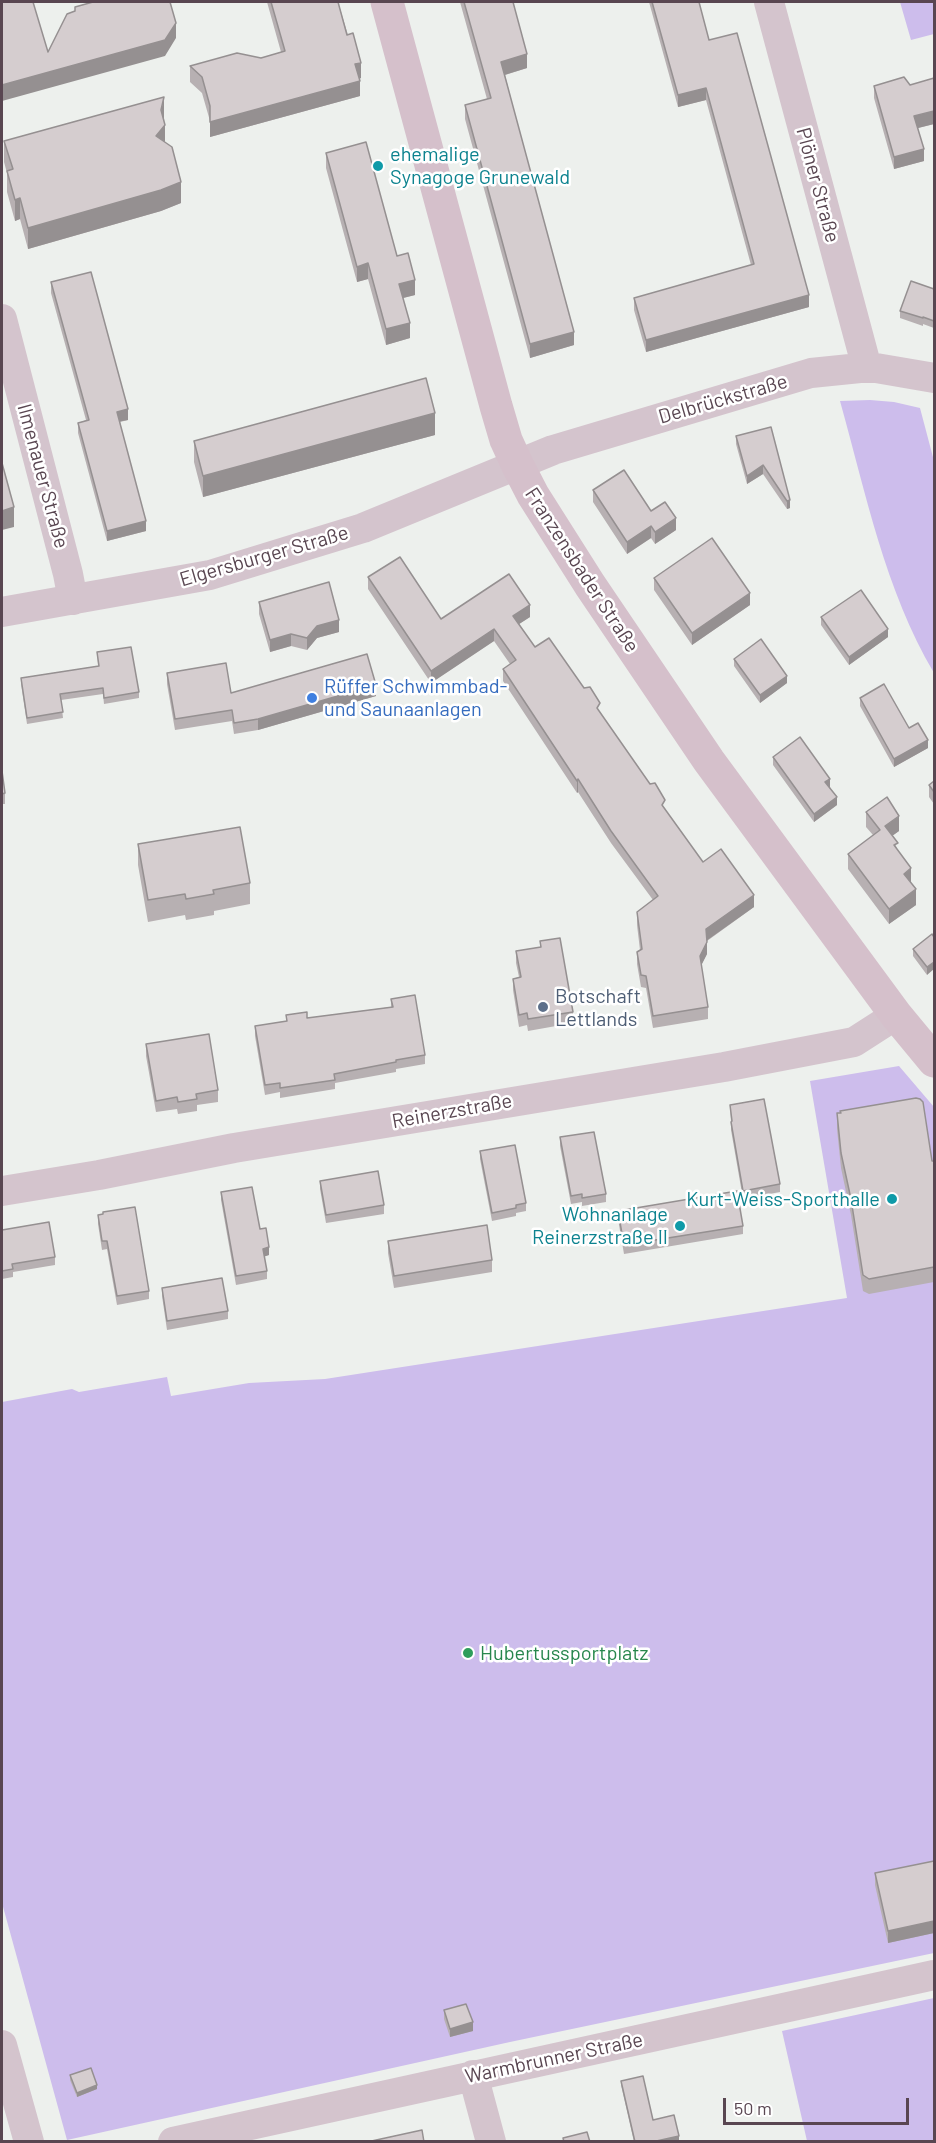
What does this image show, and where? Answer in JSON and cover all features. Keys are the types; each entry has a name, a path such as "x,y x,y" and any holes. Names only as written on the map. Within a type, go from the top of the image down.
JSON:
{"street":[{"name":"Franzensbader Straße","path":"387,2 506,440 533,495 590,585 709,761 896,1015 934,1061"},
{"name":"Plöner Straße","path":"769,2 867,368"},
{"name":"Ilmenauer Straße","path":"2,318 73,600"},
{"name":"Delbrückstraße","path":"517,464 593,436 811,373 867,368 927,375 934,378"},
{"name":"Elgersburger Straße","path":"2,612 210,575 363,528 517,464"},
{"name":"Reinerzstraße","path":"2,1191 234,1148 724,1067 854,1042 896,1015"},
{"name":"Warmbrunner Straße","path":"173,2142 934,1975"},
{"path":"2,2045 29,2142"},
{"path":"473,2075 491,2142"}],"shaded area":[{"path":"900,2 934,2 934,34 911,40"},
{"path":"840,401 894,402 920,408 934,461 934,673 902,609 878,541"},
{"name":"Hubertussportplatz","path":"899,1066 934,1107 934,1953 510,2042 67,2140 2,1903 2,1402 72,1389 79,1392 167,1377 171,1396 249,1383 325,1379 847,1298 810,1081"},
{"path":"934,1998 934,2141 807,2141 782,2031"}],"building":[{"path":"2,2 33,2 48,52 67,14 75,11 75,7 93,2 170,2 176,23 165,40 2,85"},
{"path":"271,2 338,2 347,35 353,33 361,63 355,64 360,81 210,122 210,106 202,77 190,66 237,53 261,58 285,51"},
{"path":"464,2 513,2 527,54 501,62 574,332 530,344 465,105 491,98"},
{"path":"652,2 699,2 709,40 737,33 809,295 646,340 634,298 754,264 706,88 678,95"},
{"path":"904,77 910,85 934,78 934,111 914,116 924,149 894,157 874,86"},
{"path":"164,97 161,110 165,125 156,136 172,147 181,182 161,190 28,228 20,198 15,200 7,171 13,169 4,141"},
{"path":"366,142 397,256 408,253 415,280 399,284 410,323 386,329 368,263 357,267 326,153"},
{"path":"91,272 128,409 117,412 146,521 107,531 78,423 89,420 51,282"},
{"path":"911,281 934,289 934,321 900,311"},
{"path":"426,378 435,413 203,476 194,441"},
{"path":"771,427 790,500 787,501 763,465 747,476 736,436"},
{"path":"2,463 14,507 2,511"},
{"path":"624,470 651,511 665,502 676,518 655,532 651,526 627,542 593,490"},
{"path":"712,538 750,593 692,633 654,578"},
{"path":"400,557 441,619 509,574 530,605 513,616 535,647 549,638 584,688 590,687 600,703 597,708 650,784 655,783 665,800 662,805 703,862 721,849 754,895 706,929 707,942 700,956 708,1007 653,1016 646,976 641,975 637,952 642,949 637,912 658,896 611,831 503,669 516,660 494,629 431,671 368,577"},
{"path":"329,582 339,620 317,626 307,638 291,634 270,640 259,602"},
{"path":"861,590 888,629 849,657 821,617"},
{"path":"761,639 787,676 760,695 734,659"},
{"path":"131,647 139,692 104,698 103,688 60,694 63,712 27,718 21,678 99,666 97,652"},
{"path":"367,654 376,685 258,719 234,723 232,710 175,719 167,673 226,663 231,693"},
{"path":"884,684 909,728 918,723 928,740 894,759 860,698"},
{"path":"800,737 830,779 825,782 837,797 814,814 773,757"},
{"path":"2,771 5,793 2,794"},
{"path":"934,781 934,792 929,785"},
{"path":"887,797 899,816 885,826 898,843 894,845 911,868 904,874 916,889 889,909 848,854 880,830 866,812"},
{"path":"240,827 250,883 213,890 214,894 186,899 185,894 148,900 138,844"},
{"path":"932,934 934,962 927,967 913,949"},
{"name":"Botschaft Lettlands","path":"560,938 573,1012 528,1019 527,1013 519,1015 513,979 521,977 516,951 541,947 540,941"},
{"path":"415,995 425,1055 334,1074 335,1080 280,1088 280,1083 265,1085 255,1026 287,1021 286,1015 307,1012 307,1018 393,1007 391,999"},
{"path":"209,1034 218,1090 196,1094 197,1099 178,1102 177,1097 156,1101 146,1044"},
{"name":"Kurt-Weiss-Sporthalle","path":"916,1098 923,1102 932,1161 934,1161 934,1267 869,1279 863,1275 841,1153 837,1113"},
{"path":"764,1099 780,1184 743,1191 730,1105"},
{"name":"Wohnanlage Reinerzstraße II","path":"594,1132 606,1194 582,1198 582,1194 571,1196 560,1137"},
{"name":"Wohnanlage Reinerzstraße II","path":"515,1145 526,1203 516,1205 516,1208 492,1213 480,1151"},
{"path":"378,1171 384,1205 326,1215 320,1181"},
{"path":"252,1187 260,1229 266,1228 269,1247 263,1249 267,1271 236,1276 221,1192"},
{"name":"Wohnanlage Reinerzstraße II","path":"737,1191 743,1226 624,1245 618,1211"},
{"path":"135,1207 149,1291 117,1296 107,1241 102,1241 98,1215 103,1212"},
{"path":"49,1222 55,1257 12,1264 13,1269 2,1271 2,1230"},
{"name":"Wohnanlage Reinerzstraße II","path":"487,1225 492,1260 394,1276 388,1241"},
{"path":"222,1278 228,1311 167,1321 162,1288"},
{"path":"934,1861 934,1921 888,1931 875,1873"},
{"path":"466,2004 473,2022 450,2029 444,2010"},
{"path":"91,2068 97,2085 77,2093 70,2075"},
{"path":"643,2076 653,2120 674,2115 679,2136 652,2142 635,2142 621,2081"},
{"path":"422,2130 424,2142 367,2142"},
{"path":"587,2132 590,2142 564,2142 563,2138"}],"place":[{"name":"ehemalige Synagoge Grunewald","path":"378,166"},
{"name":"Rüffer Schwimmbad- und Saunaanlagen","path":"312,698"},
{"name":"Botschaft Lettlands","path":"543,1007"},
{"name":"Kurt-Weiss-Sporthalle","path":"892,1199"},
{"name":"Wohnanlage Reinerzstraße II","path":"680,1226"},
{"name":"Hubertussportplatz","path":"468,1653"}]}
